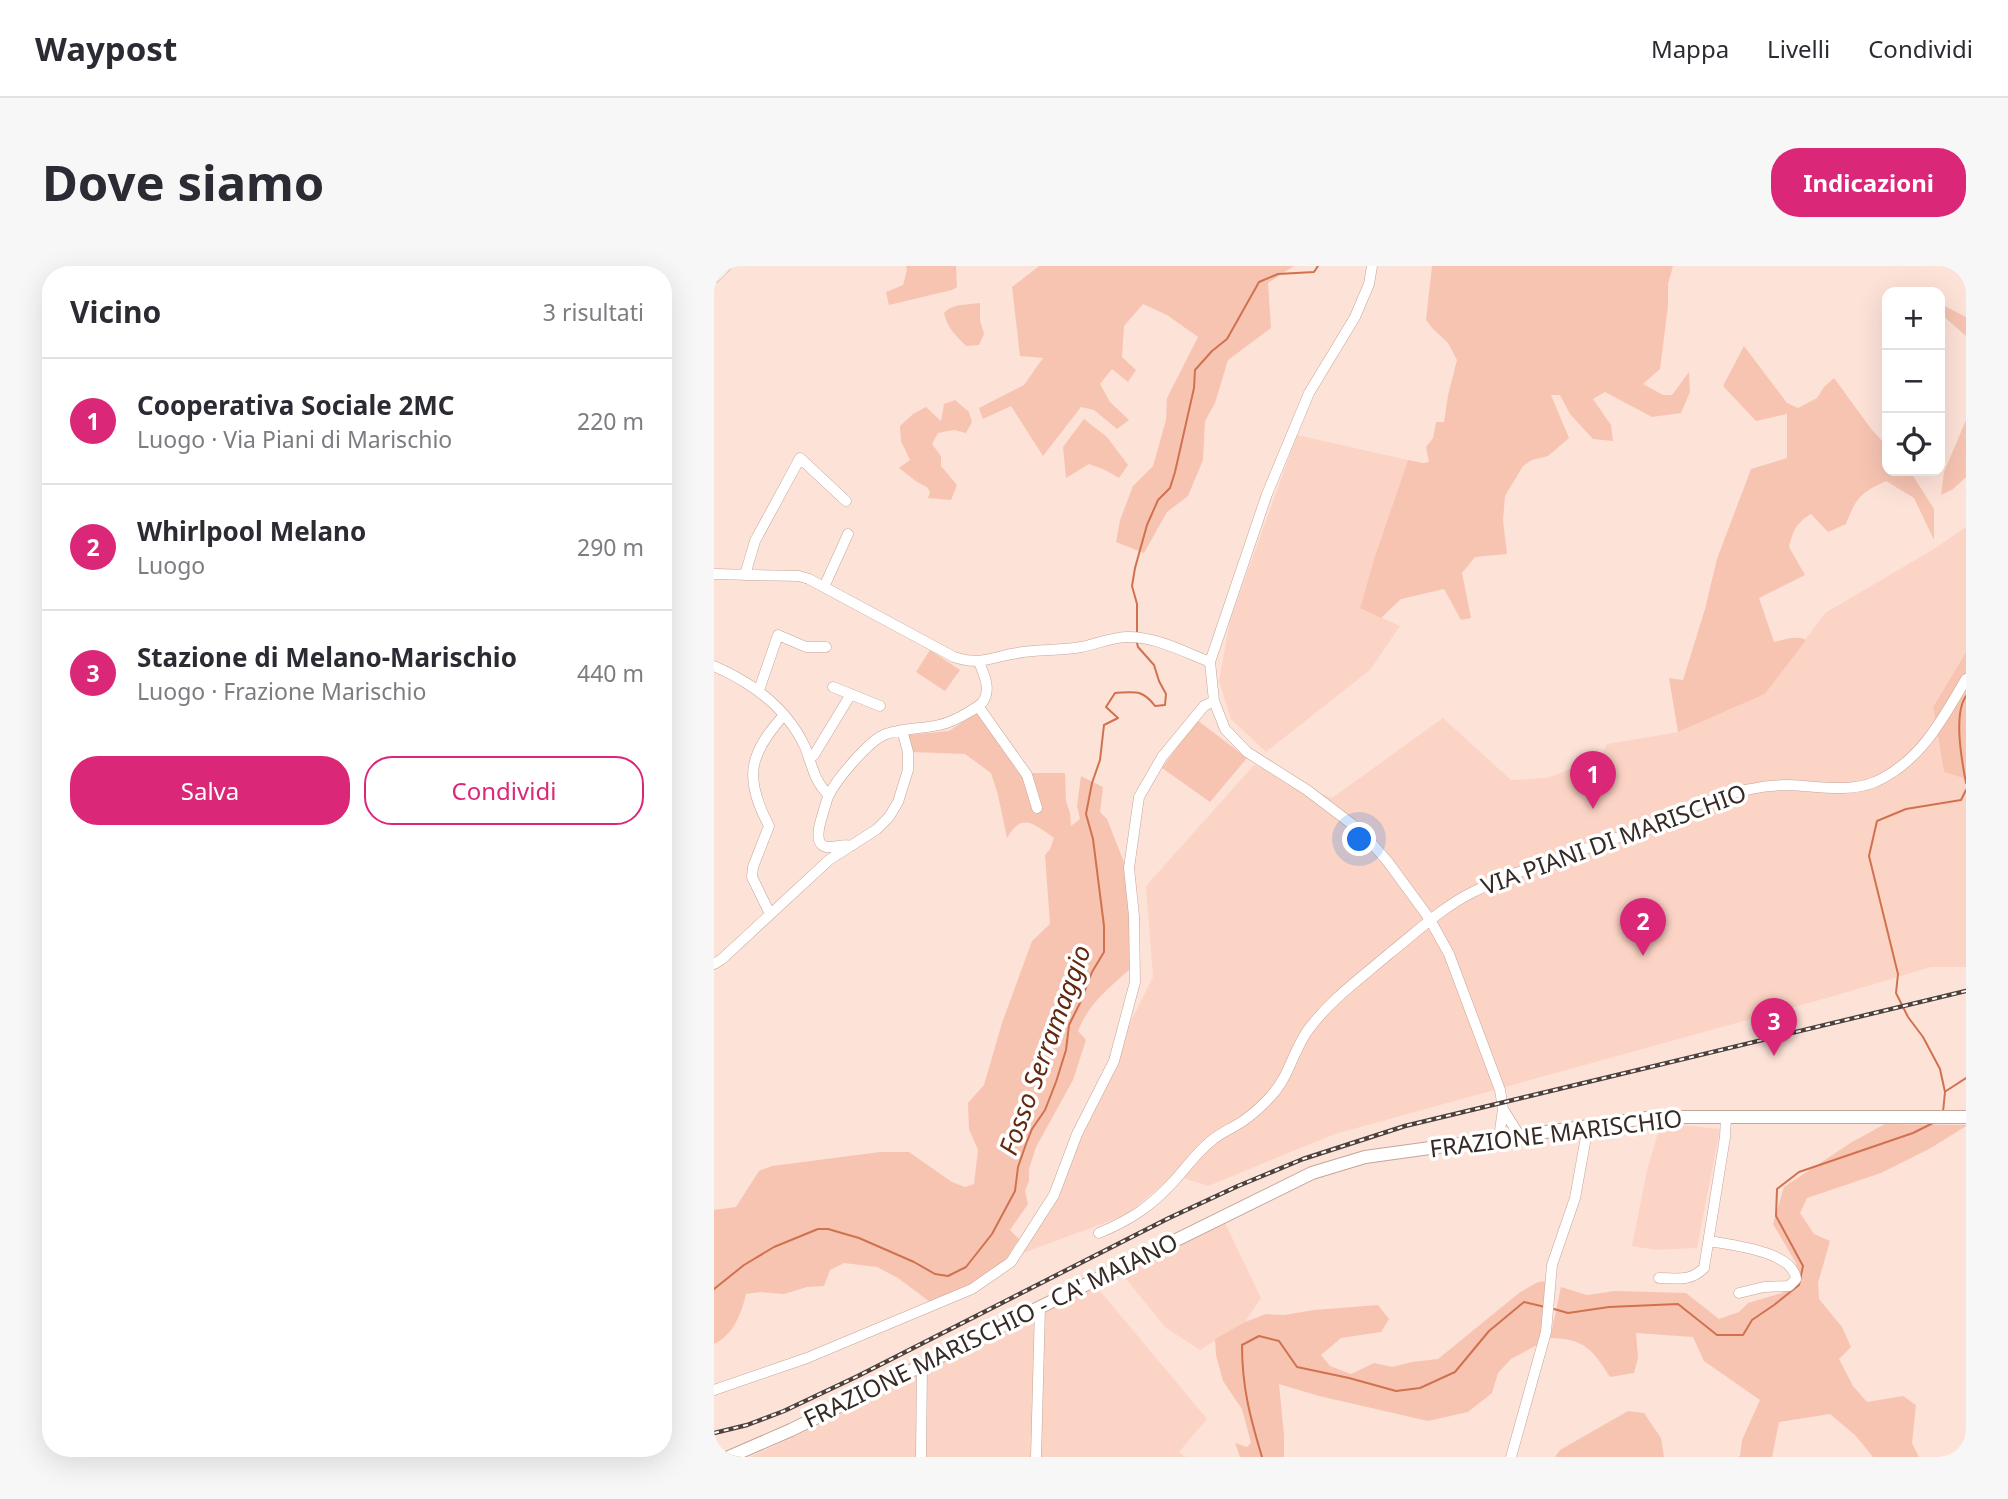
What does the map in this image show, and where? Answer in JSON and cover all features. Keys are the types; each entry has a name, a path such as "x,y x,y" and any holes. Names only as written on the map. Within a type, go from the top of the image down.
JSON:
{"main road":[{"name":"FRAZIONE MARISCHIO","path":"1251,1203 1312,1172 1365,1157 1654,1117 1961,1117"},
{"name":"FRAZIONE MARISCHIO - CA' MAIANO","path":"729,1457 791,1430 1251,1203"}],"street":[{"path":"714,278 726,266"},
{"path":"1372,266 1369,285 1355,317 1309,393 1267,494 1210,663 1214,701 1225,729 1247,752 1305,789 1362,831 1429,918 1449,954 1500,1090 1503,1109 1499,1138"},
{"path":"745,575 755,541 800,458 846,500"},
{"path":"824,587 848,534"},
{"path":"714,574 799,576 967,662 1128,637 1162,643 1210,663"},
{"path":"759,690 778,635 806,647 826,647"},
{"path":"851,846 846,844 829,847 820,843 818,837 821,817 829,795 849,768 879,737 902,730 952,722 978,706 987,692 979,662"},
{"path":"714,666 759,690 784,715 799,737 817,781 829,795"},
{"name":"VIA PIANI DI MARISCHIO","path":"1099,1233 1143,1211 1211,1141 1245,1120 1272,1095 1289,1071 1303,1037 1323,1010 1429,918 1472,892 1508,877 1731,793 1787,785 1853,788 1873,783 1913,757 1947,712 1966,679"},
{"path":"834,687 880,706"},
{"path":"809,759 851,694"},
{"path":"714,1390 807,1358 972,1289 1012,1262 1054,1195 1077,1134 1114,1061 1135,982 1134,916 1129,867 1139,797 1162,757 1204,706 1214,701"},
{"path":"978,706 1027,775 1037,808"},
{"path":"770,914 752,877 753,867 769,826 753,784 755,761 761,743 784,715"},
{"path":"714,964 829,860 877,829 889,817 898,802 908,770 908,752 902,730"},
{"path":"1503,1109 1519,1135"},
{"path":"1659,1278 1690,1278 1704,1268 1726,1118"},
{"path":"1511,1457 1548,1322 1552,1265 1575,1198 1586,1138 1584,1126"},
{"path":"1709,1241 1767,1254 1796,1273 1796,1279 1789,1286 1764,1287 1739,1293"},
{"path":"1036,1457 1040,1307"},
{"path":"921,1457 922,1365"}],"shaded area":[{"path":"906,266 956,266 957,287 889,305 886,292 903,285"},
{"path":"1039,266 1294,266 1268,283 1271,328 1228,360 1215,403 1205,421 1203,460 1188,496 1167,512 1144,553 1116,542 1120,520 1133,486 1153,466 1166,420 1167,398 1198,337 1167,315 1143,304 1124,326 1122,357 1136,370 1128,382 1112,369 1100,384 1110,402 1129,420 1117,429 1094,410 1081,407 1043,456 1011,406 983,419 979,408 1024,385 1043,358 1020,356 1012,287"},
{"path":"1432,266 1673,266 1668,284 1660,369 1643,384 1663,395 1672,395 1689,372 1690,392 1681,413 1652,417 1605,392 1593,399 1611,425 1613,441 1593,439 1570,414 1560,395 1551,395 1569,438 1548,456 1532,460 1523,466 1505,496 1503,520 1507,554 1475,557 1462,573 1471,618 1461,620 1444,589 1401,599 1381,618 1360,608 1374,559 1408,460 1429,462 1426,447 1433,438 1436,422 1444,422 1457,360 1448,343 1426,320"},
{"path":"980,303 980,320 984,334 979,345 966,346 949,327 944,313 956,306"},
{"path":"1945,306 1966,317 1966,336 1945,318"},
{"path":"1744,346 1787,403 1798,408 1817,398 1834,378 1882,441 1882,476 1913,476 1934,509 1934,540 1914,498 1886,481 1860,497 1846,524 1828,532 1811,514 1806,517 1796,528 1789,547 1805,575 1759,598 1774,642 1795,638 1806,640 1765,694 1678,732 1669,678 1683,680 1717,559 1751,469 1787,458 1787,414 1756,421 1723,386"},
{"path":"955,400 969,412 972,422 966,433 954,430 938,433 932,444 941,456 941,466 957,485 951,500 928,498 930,492 927,487 899,468 910,460 901,441 900,426 926,407 941,421 944,404"},
{"path":"1084,419 1107,437 1128,465 1119,478 1089,464 1066,478 1063,447"},
{"path":"1966,420 1966,477 1953,489 1941,495 1945,470"},
{"path":"1297,435 1408,460 1360,608 1400,626 1370,670 1266,752 1231,719 1219,681 1230,620"},
{"path":"1966,527 1966,652 1933,707 1944,772 1966,779 1966,967 1931,967 1335,1134 1208,1186 1174,1175 1126,1215 1023,1253 1049,1212 1104,1075 1153,977 1146,886 1254,765 1332,798 1443,718 1511,780 1547,778 1601,757 1607,744 1678,732 1765,694 1825,613 1934,549"},
{"path":"930,650 960,670 945,691 916,672"},
{"path":"1966,652 1966,779 1944,772 1933,707"},
{"path":"980,711 1027,773 1065,773 1066,801 1071,826 1080,819 1077,806 1081,776 1103,787 1100,812 1107,819 1125,865 1131,942 1130,969 1094,1004 1078,1031 1086,1040 1073,1080 1036,1147 1025,1191 1028,1204 1010,1230 1019,1239 1005,1261 980,1283 930,1302 898,1278 877,1267 844,1263 830,1270 824,1286 807,1287 784,1294 746,1294 739,1316 731,1329 714,1344 714,1210 736,1207 759,1171 772,1166 880,1152 909,1152 952,1182 965,1187 974,1184 978,1150 969,1129 968,1103 984,1085 1002,1023 1032,941 1050,924 1045,855 1054,838 1035,825 1023,823 1007,838 991,773 965,754 912,752 908,735 949,731"},
{"path":"1197,720 1247,758 1210,802 1162,768"},
{"path":"1661,1123 1720,1129 1697,1248 1656,1250 1632,1246 1647,1170"},
{"path":"1885,1124 1966,1126 1931,1148 1881,1173 1807,1198 1800,1213 1814,1234 1830,1241 1818,1283 1819,1299 1842,1327 1851,1347 1839,1359 1853,1386 1867,1402 1903,1396 1916,1405 1912,1443 1919,1457 1873,1457 1856,1436 1830,1414 1779,1422 1772,1457 1738,1457 1742,1440 1760,1400 1704,1361 1693,1337 1636,1333 1638,1358 1634,1373 1610,1377 1598,1359 1580,1343 1550,1338 1561,1287 1587,1295 1615,1291 1686,1293 1719,1319 1739,1312 1748,1303 1782,1293 1797,1281 1796,1263 1773,1224 1784,1187 1852,1142"},
{"path":"1225,1223 1261,1298 1245,1322 1200,1350 1166,1328 1122,1274"},
{"path":"1547,1281 1537,1345 1511,1359 1498,1373 1492,1393 1468,1412 1428,1421 1279,1384 1284,1457 1240,1457 1235,1443 1247,1447 1251,1443 1242,1409 1223,1381 1215,1339 1266,1314 1284,1315 1378,1305 1389,1319 1381,1332 1341,1338 1321,1355 1330,1366 1351,1374 1374,1363 1392,1367 1438,1359 1519,1293 1538,1282"},
{"path":"1095,1285 1207,1419 1179,1452 1186,1457 750,1457 827,1421"},
{"path":"1628,1411 1644,1413 1661,1438 1664,1457 1555,1457 1560,1450"}],"waterway":[{"name":"Fosso Serramaggio","path":"1137,634 1137,604 1132,586 1135,568 1147,525 1158,500 1170,488 1175,472 1194,388 1195,370 1227,339 1259,282 1278,274 1314,272 1318,266"},
{"name":"Fosso Serramaggio","path":"714,1289 744,1265 774,1247 818,1229 828,1229 859,1238 935,1274 948,1276 966,1267 992,1234 1015,1191 1018,1167 1026,1144 1045,1110 1056,1082 1066,1050 1069,1025 1092,972 1104,952 1104,926 1093,839 1086,814 1100,760 1104,725 1118,718 1106,707 1115,693 1128,692 1142,694 1155,706 1165,705 1166,694 1154,665 1137,643"},
{"path":"1966,696 1959,726 1966,783"},
{"path":"1943,1112 1945,1092 1940,1069 1896,993 1898,974 1869,856 1877,821 1906,809 1961,800 1966,790"},
{"path":"1946,1091 1966,1078"},
{"path":"1554,1309 1568,1313 1609,1307 1678,1304 1717,1335 1743,1335 1752,1320 1799,1285 1803,1266 1776,1216 1777,1189 1799,1172 1913,1133 1933,1123"},
{"path":"1262,1457 1243,1375 1242,1345 1259,1336 1279,1341 1297,1367 1396,1391 1420,1388 1455,1372 1489,1331 1524,1302 1545,1307"}],"railway":[{"path":"714,1433 747,1425 784,1411 1169,1218 1303,1159 1405,1126 1966,991"}],"place":[{"name":"Cooperativa Sociale 2MC","path":"1593,809"},
{"name":"Whirlpool Melano","path":"1643,956"},
{"name":"Stazione di Melano-Marischio","path":"1774,1056"}]}
